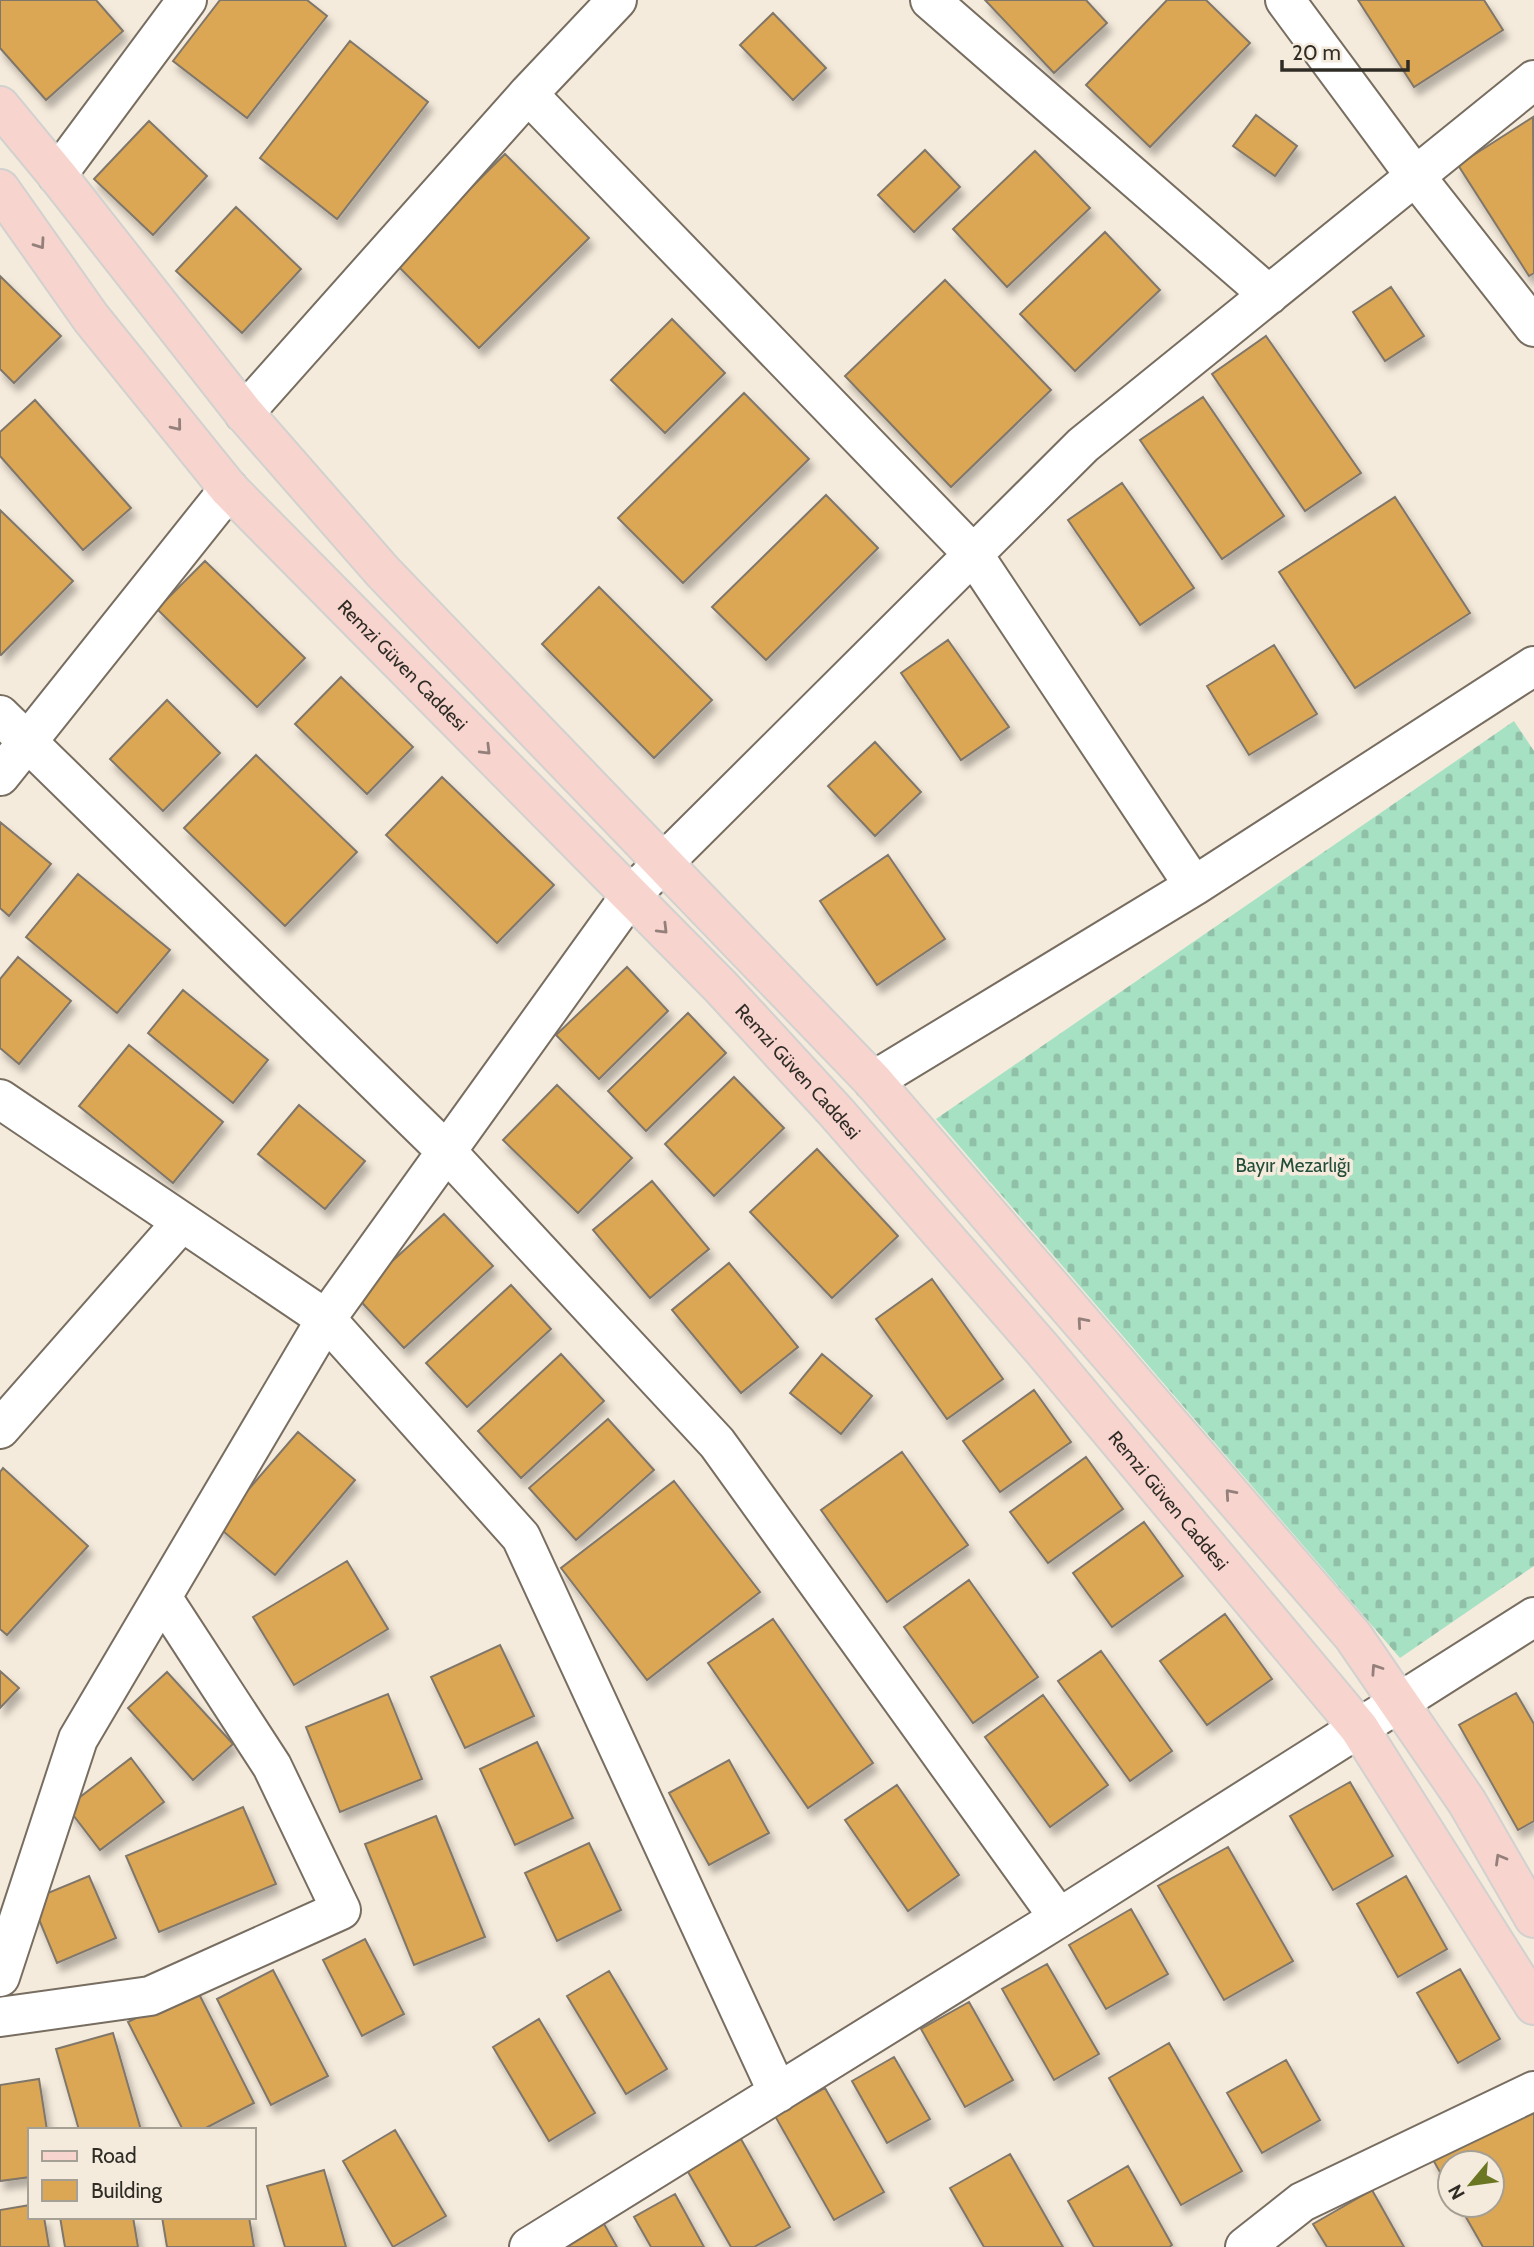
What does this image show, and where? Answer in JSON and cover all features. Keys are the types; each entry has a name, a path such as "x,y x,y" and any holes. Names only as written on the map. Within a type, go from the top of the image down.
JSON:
{"main road":[{"path":"0,106 244,413 383,572 873,1081 1353,1636 1467,1802 1534,1918"},
{"name":"Remzi Güven Caddesi","path":"0,189 91,318 229,489 720,986 836,1112 1043,1350 1359,1728 1534,2005"}],"street":[{"path":"57,175 187,0"},
{"path":"244,413 528,94 617,0"},
{"path":"930,0 1269,295"},
{"path":"1285,0 1416,177 1534,327"},
{"path":"1,1968 78,1739 326,1319 630,896 1083,445 1534,80"},
{"path":"528,94 973,554 1194,886"},
{"path":"0,776 229,489"},
{"path":"873,1081 1194,886 1534,666"},
{"path":"0,715 447,1152 717,1443 1059,1918"},
{"path":"0,1099 326,1319 521,1537 778,2093"},
{"path":"0,1429 182,1222"},
{"path":"0,2017 150,1996 341,1910 272,1766 162,1597"},
{"path":"529,2247 1059,1918 1534,1617"},
{"path":"1245,2247 1302,2202 1534,2091"}],"green space":[{"name":"Bayır Mezarlığı","path":"1514,721 1534,751 1534,1566 1400,1658 936,1119"}],"building":[{"path":"0,0 96,0 123,31 46,100 0,48"},
{"path":"220,0 307,0 327,16 247,118 173,61"},
{"path":"985,0 1086,0 1107,23 1054,73"},
{"path":"1167,0 1206,0 1250,43 1150,147 1086,85"},
{"path":"1358,0 1484,0 1503,30 1414,87"},
{"path":"773,13 826,68 793,100 740,45"},
{"path":"350,41 428,102 337,219 260,158"},
{"path":"1256,115 1297,146 1275,176 1233,146"},
{"path":"1533,117 1534,273 1529,276 1458,165"},
{"path":"149,121 207,176 153,235 94,179"},
{"path":"925,150 960,187 914,232 878,195"},
{"path":"1035,151 1090,208 1007,287 953,229"},
{"path":"505,154 589,238 479,348 395,263"},
{"path":"236,207 301,269 242,333 176,271"},
{"path":"1105,232 1160,290 1075,371 1020,314"},
{"path":"0,276 61,336 14,383 0,369"},
{"path":"945,280 1051,390 951,487 845,376"},
{"path":"1391,287 1424,336 1385,361 1353,312"},
{"path":"672,319 725,373 665,433 611,380"},
{"path":"1266,336 1361,473 1305,511 1212,374"},
{"path":"744,393 809,459 683,583 618,518"},
{"path":"1203,397 1284,516 1222,559 1140,440"},
{"path":"35,400 131,508 83,550 0,456 0,432"},
{"path":"1122,483 1194,588 1140,625 1068,520"},
{"path":"826,495 878,548 766,660 712,607"},
{"path":"1395,497 1470,613 1355,688 1279,572"},
{"path":"0,510 73,581 1,655 0,654"},
{"path":"205,561 305,658 257,707 157,609"},
{"path":"599,587 712,700 654,758 542,644"},
{"path":"948,640 1009,727 961,760 901,673"},
{"path":"1274,645 1317,714 1249,755 1207,686"},
{"path":"341,677 413,747 367,794 295,724"},
{"path":"167,700 220,753 163,811 110,759"},
{"path":"875,742 921,792 875,836 828,786"},
{"path":"256,755 357,852 285,926 184,828"},
{"path":"442,777 554,885 497,943 386,835"},
{"path":"0,822 51,864 9,916 0,908"},
{"path":"888,855 945,939 877,985 820,901"},
{"path":"78,874 170,950 117,1013 26,937"},
{"path":"18,957 71,1001 19,1064 0,1048 0,979"},
{"path":"627,967 668,1011 599,1079 556,1035"},
{"path":"183,990 268,1060 233,1103 148,1033"},
{"path":"688,1013 726,1053 646,1131 608,1091"},
{"path":"129,1045 223,1122 173,1183 79,1106"},
{"path":"734,1077 784,1128 714,1196 665,1144"},
{"path":"557,1085 632,1158 578,1213 503,1140"},
{"path":"299,1105 365,1161 325,1209 258,1154"},
{"path":"817,1149 898,1236 832,1298 750,1212"},
{"path":"652,1181 709,1249 650,1298 593,1230"},
{"path":"444,1214 493,1266 404,1348 355,1295"},
{"path":"729,1263 798,1347 741,1393 672,1310"},
{"path":"932,1279 1003,1379 947,1419 876,1319"},
{"path":"511,1285 551,1329 467,1407 426,1363"},
{"path":"561,1354 604,1401 521,1478 478,1431"},
{"path":"822,1354 872,1396 841,1434 790,1393"},
{"path":"1034,1390 1071,1442 1000,1492 963,1441"},
{"path":"608,1419 654,1470 576,1540 529,1488"},
{"path":"298,1432 355,1480 275,1575 217,1526"},
{"path":"902,1452 968,1545 887,1602 821,1510"},
{"path":"1086,1457 1123,1509 1048,1563 1010,1512"},
{"path":"3,1468 88,1546 7,1635 0,1629 0,1472"},
{"path":"674,1481 760,1592 647,1680 561,1568"},
{"path":"1144,1522 1183,1576 1112,1627 1073,1573"},
{"path":"347,1561 388,1629 294,1685 253,1617"},
{"path":"969,1580 1038,1677 973,1723 904,1627"},
{"path":"1225,1614 1272,1679 1207,1725 1160,1661"},
{"path":"773,1619 873,1763 808,1808 708,1663"},
{"path":"500,1645 534,1716 465,1748 431,1677"},
{"path":"1101,1651 1172,1751 1130,1781 1058,1681"},
{"path":"0,1671 19,1688 0,1708"},
{"path":"167,1672 233,1744 193,1780 128,1708"},
{"path":"1516,1693 1534,1724 1534,1821 1518,1830 1459,1725"},
{"path":"388,1694 422,1779 340,1812 306,1727"},
{"path":"1043,1695 1108,1785 1050,1827 985,1737"},
{"path":"537,1742 573,1818 515,1845 480,1769"},
{"path":"131,1758 164,1802 100,1850 67,1807"},
{"path":"729,1760 769,1833 709,1865 669,1793"},
{"path":"1350,1782 1393,1856 1333,1890 1290,1816"},
{"path":"897,1785 959,1875 908,1911 845,1820"},
{"path":"243,1807 276,1884 159,1932 126,1856"},
{"path":"436,1816 485,1937 414,1965 365,1844"},
{"path":"589,1843 621,1910 557,1941 525,1873"},
{"path":"1228,1847 1293,1961 1224,2000 1158,1886"},
{"path":"89,1876 116,1938 57,1963 31,1900"},
{"path":"1406,1876 1447,1949 1398,1977 1357,1904"},
{"path":"1131,1909 1168,1974 1106,2009 1069,1945"},
{"path":"365,1939 404,2014 362,2036 323,1960"},
{"path":"1047,1964 1099,2054 1054,2080 1002,1989"},
{"path":"1460,1969 1500,2039 1458,2063 1417,1993"},
{"path":"273,1970 328,2076 271,2105 217,1999"},
{"path":"609,1971 667,2069 626,2094 567,1996"},
{"path":"196,1988 254,2103 206,2128 182,2128 128,2022"},
{"path":"969,2002 1013,2080 965,2107 921,2029"},
{"path":"539,2019 595,2113 549,2141 493,2047"},
{"path":"113,2033 140,2128 78,2128 56,2049"},
{"path":"1169,2043 1242,2171 1181,2205 1109,2078"},
{"path":"894,2057 930,2119 887,2143 852,2081"},
{"path":"1286,2060 1320,2120 1262,2153 1227,2093"},
{"path":"39,2079 47,2128 28,2128 28,2177 0,2181 0,2085"},
{"path":"825,2088 884,2192 834,2220 775,2116"},
{"path":"1534,2104 1534,2247 1483,2247 1467,2219 1506,2219 1506,2149 1449,2149"},
{"path":"395,2130 446,2216 393,2247 343,2161"},
{"path":"741,2139 790,2227 754,2247 731,2247 687,2170"},
{"path":"1010,2154 1063,2247 984,2247 950,2188"},
{"path":"1128,2166 1172,2245 1169,2247 1094,2247 1068,2201"},
{"path":"324,2170 346,2247 285,2247 267,2186"},
{"path":"1372,2190 1404,2247 1327,2247 1313,2224"},
{"path":"675,2194 704,2247 651,2247 634,2217"},
{"path":"28,2205 28,2219 44,2219 49,2247 0,2247 0,2210"},
{"path":"599,2215 617,2247 559,2247"},
{"path":"60,2219 133,2219 138,2247 65,2247"},
{"path":"162,2219 249,2219 254,2247 167,2247"}]}
